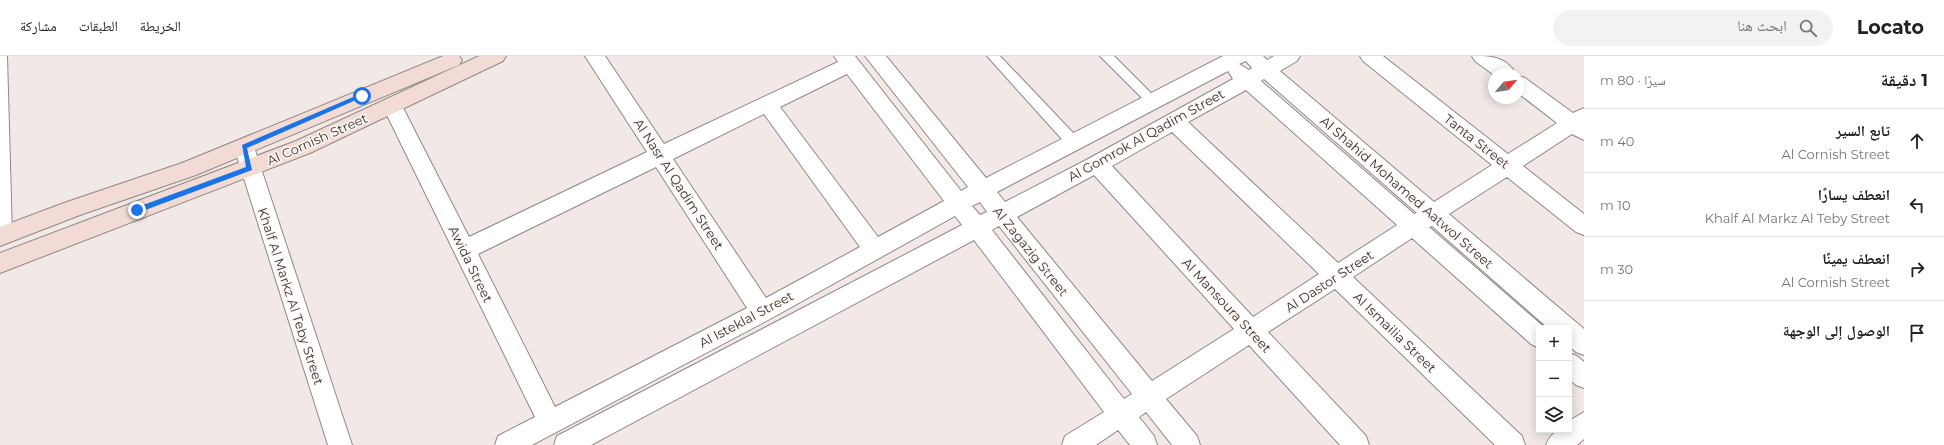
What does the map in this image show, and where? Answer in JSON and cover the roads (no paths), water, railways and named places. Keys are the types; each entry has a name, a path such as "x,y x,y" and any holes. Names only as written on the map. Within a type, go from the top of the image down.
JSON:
{"main road":[{"name":"Al Cornish Street","path":"3,236 72,209 188,169 244,147 337,106 462,56"},
{"name":"Al Cornish Street","path":"0,263 250,168 340,131 496,56"}],"street":[{"name":"Al Nasr Al Qadim Street","path":"595,56 762,312"},
{"name":"Al Zagazig Street","path":"875,56 1188,445"},
{"name":"Al Shahid Mohamed Aatwol Street","path":"1250,56 1562,325"},
{"name":"Al Gomrok Al Qadim Street","path":"1001,213 1097,164 1173,120 1290,56"},
{"name":"Tanta Street","path":"1370,56 1584,226"},
{"path":"1482,56 1498,68"},
{"name":"Al Gomrok Al Qadim Street","path":"982,190 1152,101 1228,58"},
{"name":"Al Shahid Mohamed Aatwol Street","path":"1228,58 1246,80 1536,334"},
{"path":"464,250 767,104 847,60 1145,445"},
{"path":"1524,87 1580,124"},
{"path":"767,104 874,249"},
{"name":"Awida Street","path":"392,105 550,422"},
{"name":"Al Ismailia Street","path":"1173,120 1513,445"},
{"name":"Al Dastor Street","path":"1074,445 1413,226 1508,166 1580,124"},
{"name":"Khalf Al Markz Al Teby Street","path":"244,147 340,445"},
{"name":"Al Mansoura Street","path":"1097,164 1358,445"},
{"name":"Al Isteklal Street","path":"507,445 762,312 982,190"},
{"name":"Al Isteklal Street","path":"566,445 1001,213"},
{"path":"1572,334 1584,344"},
{"path":"1572,367 1584,377"},
{"path":"1558,445 1584,424"}],"lane":[{"path":"1,56 3,236"},
{"path":"993,56 1073,142"},
{"path":"1106,56 1152,101"}]}
